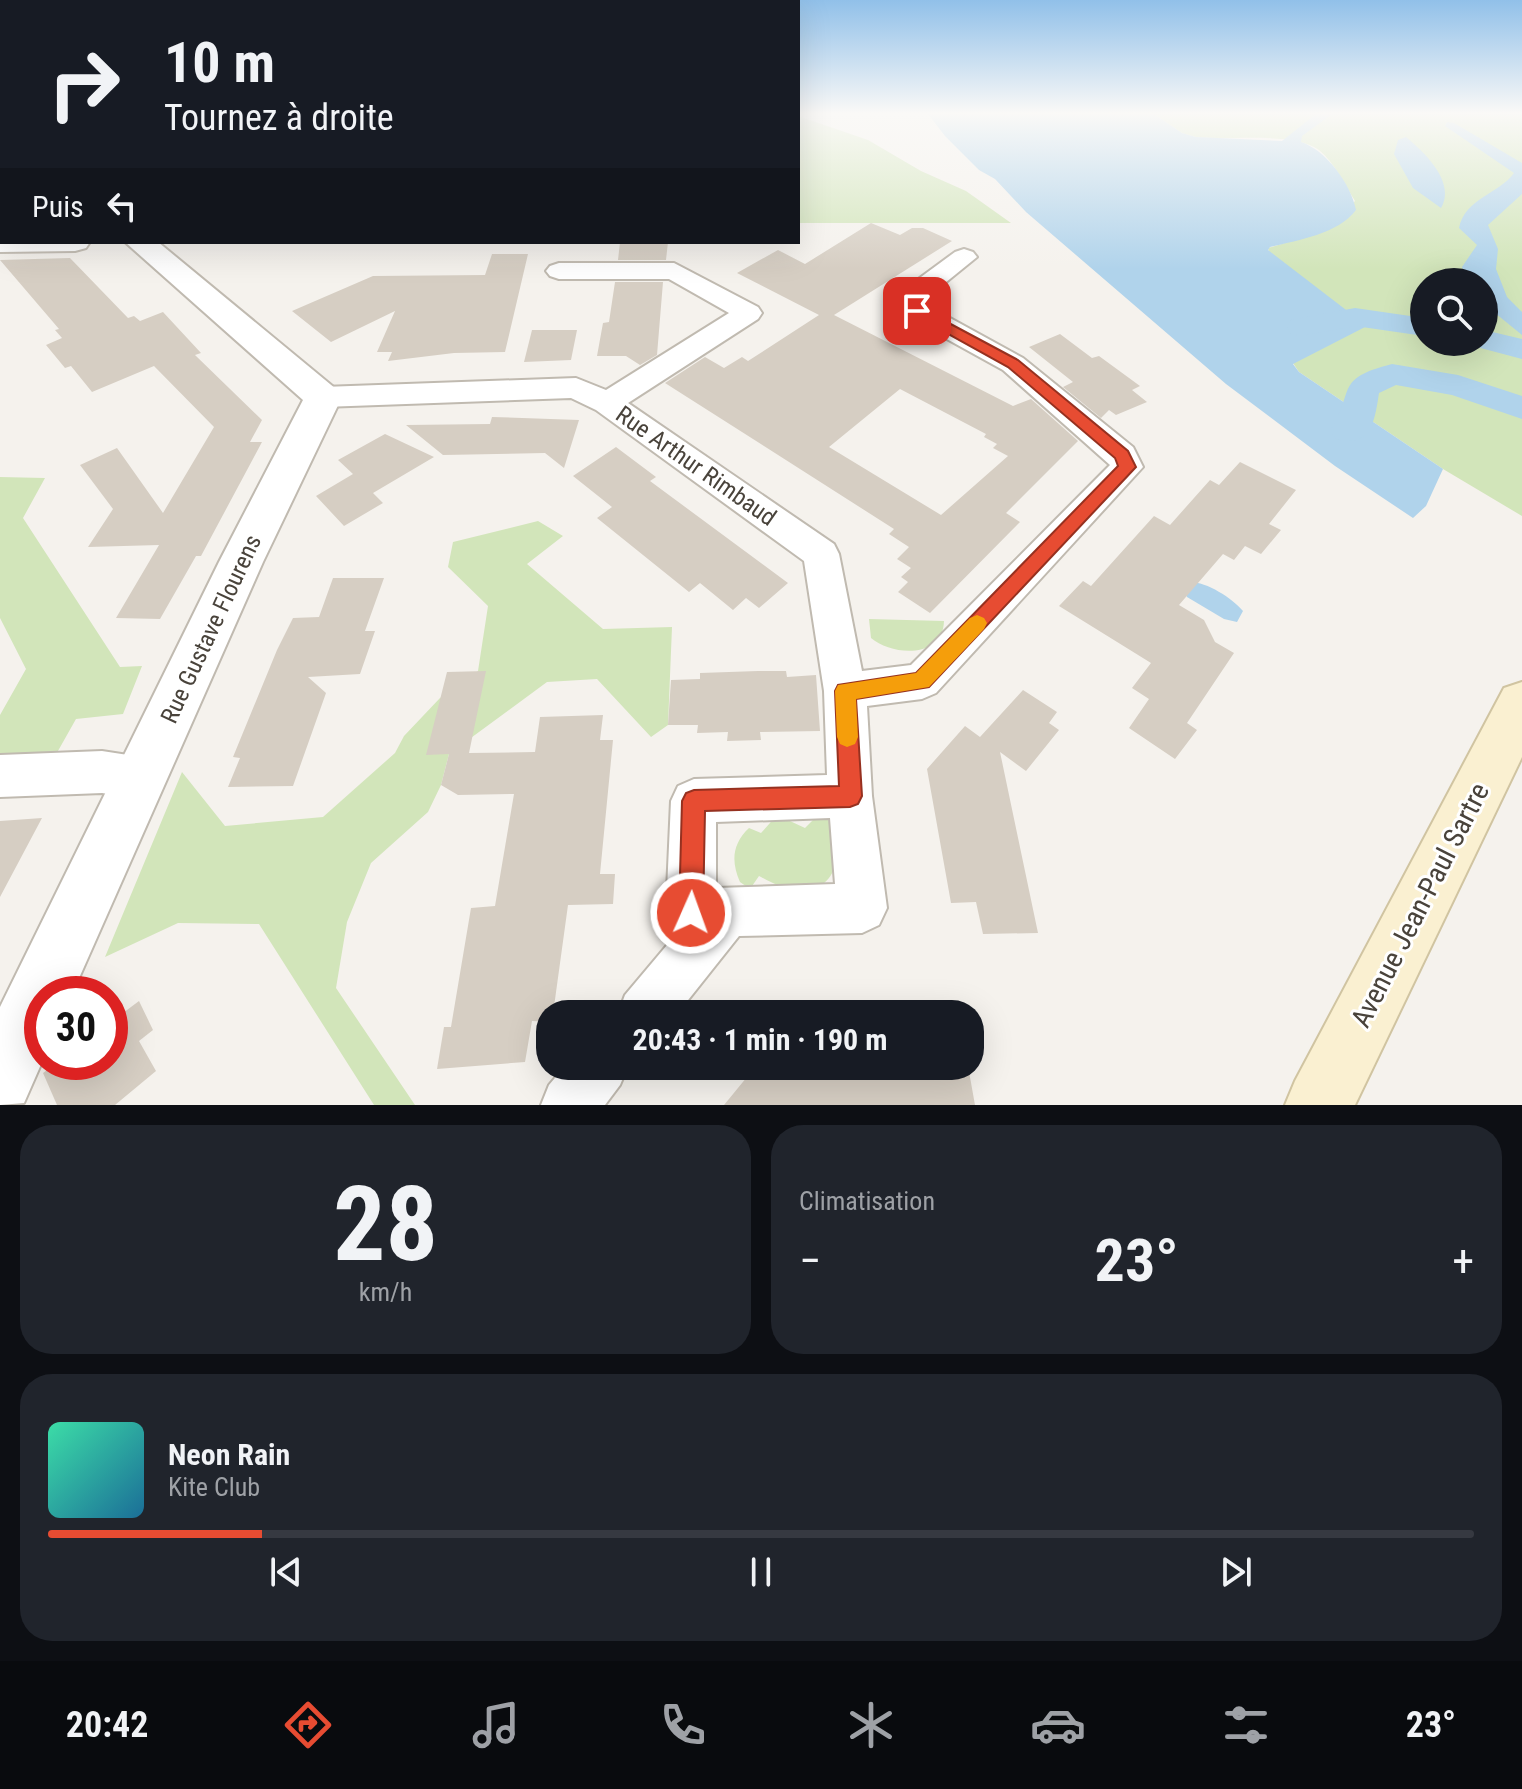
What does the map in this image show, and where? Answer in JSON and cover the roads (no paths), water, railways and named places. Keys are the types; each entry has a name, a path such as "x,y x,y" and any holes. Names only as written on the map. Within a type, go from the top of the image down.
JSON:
{"main road":[{"name":"Avenue Jean-Paul Sartre","path":"1319,1105 1522,704"}],"street":[{"path":"142,244 323,397"},
{"path":"845,691 922,681 1127,467 1122,455 1035,380 1013,364 917,311 915,294 964,257"},
{"path":"559,271 674,271 748,313 607,403"},
{"name":"Rue Arthur Rimbaud","path":"323,397 576,388 607,403 821,554 845,691 850,796 862,908 727,912"},
{"name":"Rue Gustave Flourens","path":"0,1079 241,562 323,397"},
{"path":"0,776 102,772 141,778"},
{"path":"727,912 691,913 694,801 850,796"},
{"path":"655,1000 727,912"},
{"path":"569,1105 590,1080"}],"water":[{"path":"975,166 1333,166 1349,190 1356,210 1328,230 1268,250 1367,326 1293,364 1299,372 1443,469 1426,506 1413,518 1335,466 1226,384 1026,212 995,179"},
{"path":"1400,166 1433,166 1445,188 1441,208 1413,188"},
{"path":"1503,166 1522,166 1522,194 1488,225 1498,249 1496,268 1462,268 1477,245 1459,228 1462,218 1475,203 1514,173"},
{"path":"1498,274 1507,297 1522,312 1522,335 1498,315"},
{"path":"1190,582 1211,588 1232,601 1243,611 1237,622 1224,619 1187,597 1184,591"}],"waterway":[{"path":"1302,327 1355,317 1410,325"},
{"path":"1498,343 1522,349"},
{"path":"1348,431 1357,421 1363,387 1392,374 1458,386 1522,408"}]}
